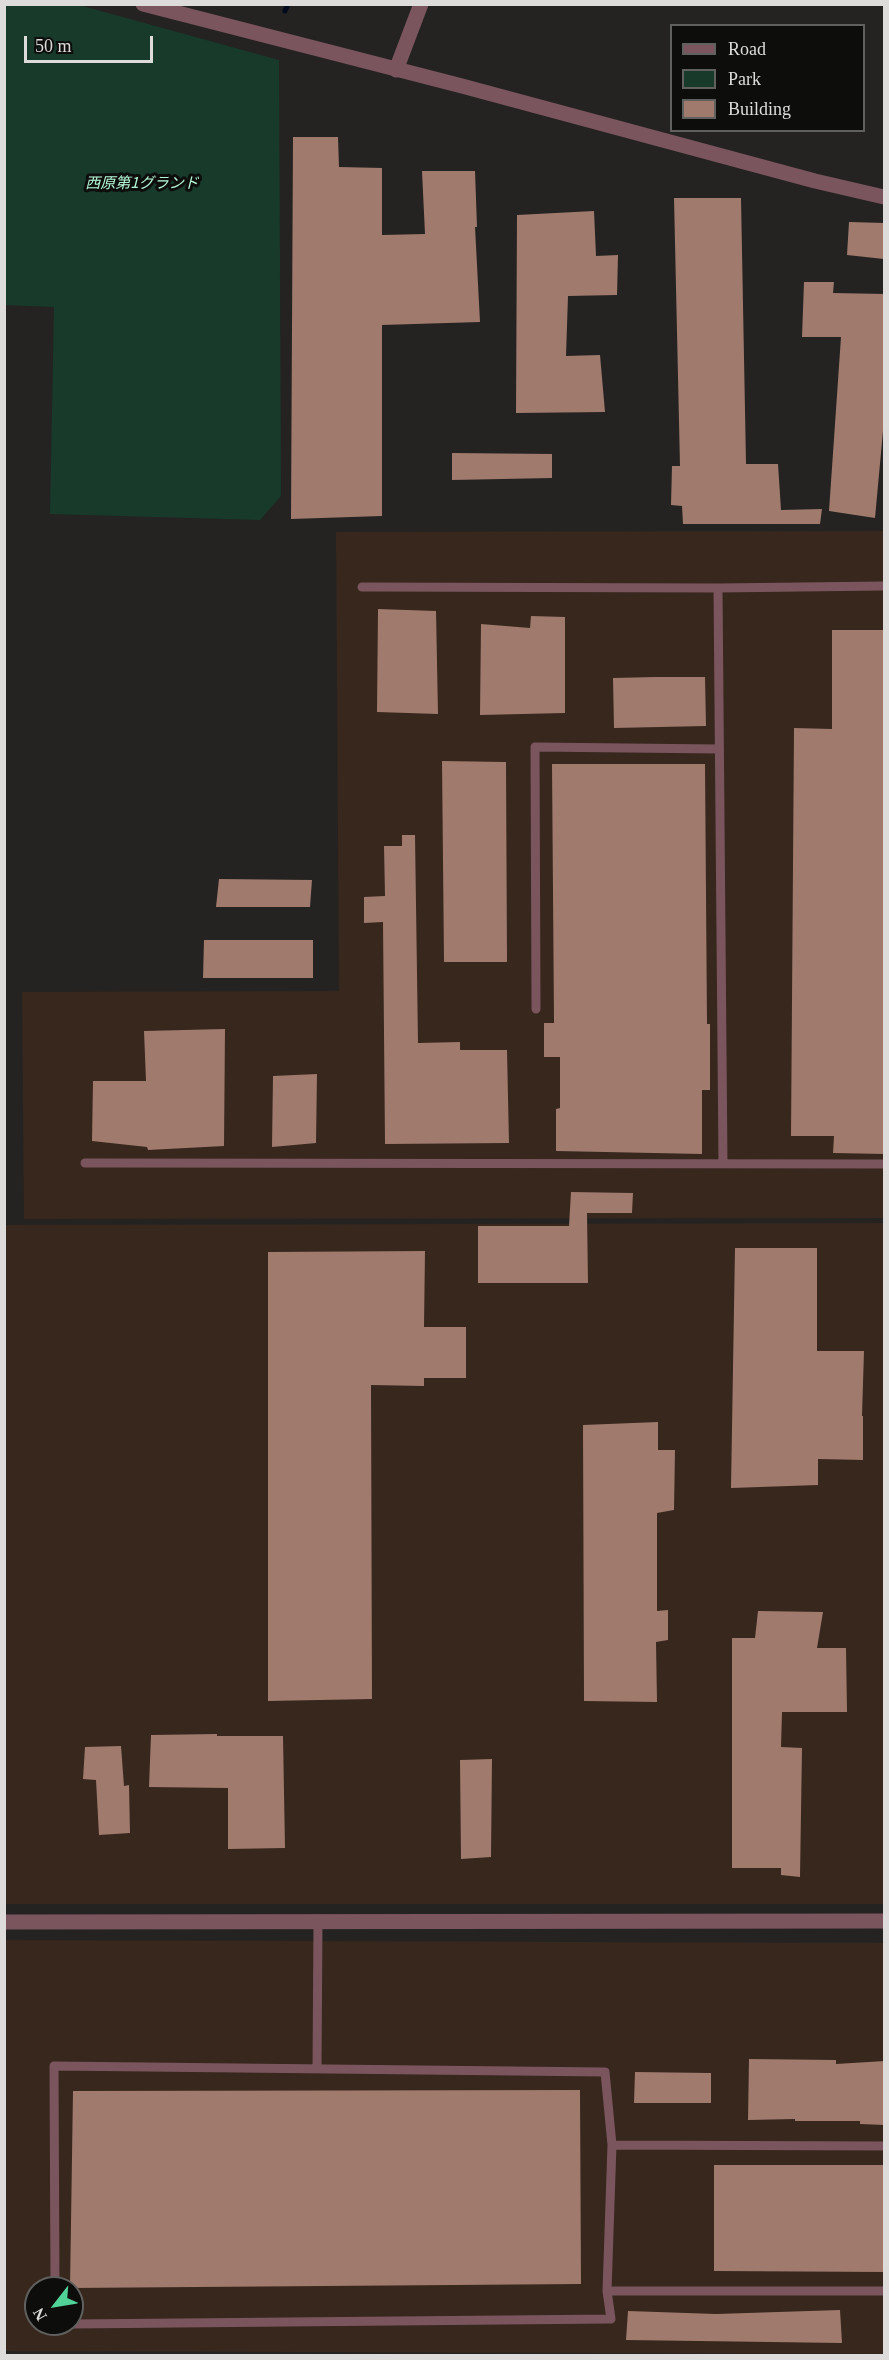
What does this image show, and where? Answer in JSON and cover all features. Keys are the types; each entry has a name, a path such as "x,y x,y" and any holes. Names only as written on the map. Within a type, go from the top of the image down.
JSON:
{"street":[{"path":"143,4 815,181 885,197"},
{"path":"396,70 421,4"},
{"path":"4,1922 885,1921"}],"lane":[{"path":"362,587 885,586"},
{"path":"718,588 723,1163"},
{"path":"536,1009 535,747 719,749"},
{"path":"85,1162 885,1164"},
{"path":"317,2069 318,1922"},
{"path":"55,2276 54,2066 605,2072 612,2145 607,2291 611,2319 84,2324"},
{"path":"612,2145 885,2146"},
{"path":"607,2291 885,2291"}],"shaded area":[{"path":"884,531 884,1218 24,1219 22,992 339,991 336,532"},
{"path":"884,1223 884,1904 5,1904 4,1225"},
{"path":"4,1940 884,1943 884,2354 5,2351"}],"green space":[{"name":"西原第1グランド","path":"5,4 79,5 279,60 281,496 260,520 50,514 54,307 5,305"}],"building":[{"path":"293,137 338,137 339,167 382,168 382,235 425,234 422,171 475,171 477,227 475,227 480,322 382,325 382,516 291,519"},
{"path":"674,198 741,198 746,464 778,464 781,510 822,509 820,524 683,524 682,506 671,505 672,466 680,466"},
{"path":"594,211 596,256 618,255 617,295 568,296 566,356 600,355 605,412 516,413 517,215"},
{"path":"849,222 885,223 884,259 847,255"},
{"path":"804,282 834,282 833,293 885,294 885,409 875,518 829,511 841,337 802,337"},
{"path":"452,453 552,454 552,478 452,480"},
{"path":"378,609 436,611 438,714 377,712"},
{"path":"531,616 565,617 565,713 480,715 481,624 530,628"},
{"path":"832,630 885,630 885,1154 833,1153 834,1136 791,1136 794,728 832,729"},
{"path":"705,677 706,726 614,728 613,678"},
{"path":"442,761 506,762 507,962 444,962"},
{"path":"552,764 705,764 707,1024 710,1024 710,1090 702,1090 702,1154 556,1151 556,1109 560,1108 560,1057 544,1057 544,1023 554,1023"},
{"path":"402,835 415,835 418,1043 460,1042 460,1050 507,1050 509,1143 385,1144 383,922 364,923 364,897 385,896 384,846 402,846"},
{"path":"219,879 312,880 310,907 216,907"},
{"path":"204,940 313,940 313,978 203,978"},
{"path":"225,1029 224,1146 148,1150 147,1147 92,1141 93,1081 146,1081 144,1031"},
{"path":"317,1074 316,1143 272,1147 273,1076"},
{"path":"571,1192 633,1193 632,1213 587,1213 588,1283 478,1283 478,1226 569,1226"},
{"path":"735,1248 817,1248 817,1351 864,1351 863,1460 818,1459 818,1485 731,1488"},
{"path":"425,1251 424,1327 466,1327 466,1378 424,1378 424,1386 371,1385 372,1699 268,1701 268,1252"},
{"path":"658,1422 658,1450 675,1450 674,1510 657,1513 657,1611 668,1610 668,1640 656,1642 657,1702 584,1701 583,1425"},
{"path":"758,1611 823,1612 817,1648 846,1648 847,1712 782,1712 781,1747 802,1748 800,1877 781,1875 781,1868 732,1868 732,1638 755,1638"},
{"path":"217,1734 217,1736 283,1736 285,1848 228,1849 228,1788 149,1787 151,1735"},
{"path":"121,1746 124,1786 129,1785 130,1833 99,1835 96,1780 83,1779 85,1747"},
{"path":"492,1759 491,1857 461,1859 460,1760"},
{"path":"749,2059 836,2060 836,2064 885,2061 885,2125 860,2124 860,2121 748,2120"},
{"path":"635,2072 711,2073 711,2103 634,2103"},
{"path":"580,2090 581,2284 84,2288 84,2276 70,2276 73,2091"},
{"path":"714,2165 885,2165 885,2272 714,2271"},
{"path":"840,2310 842,2343 626,2340 628,2311 716,2314"}],"waterway":[{"path":"285,11 288,4"}]}
